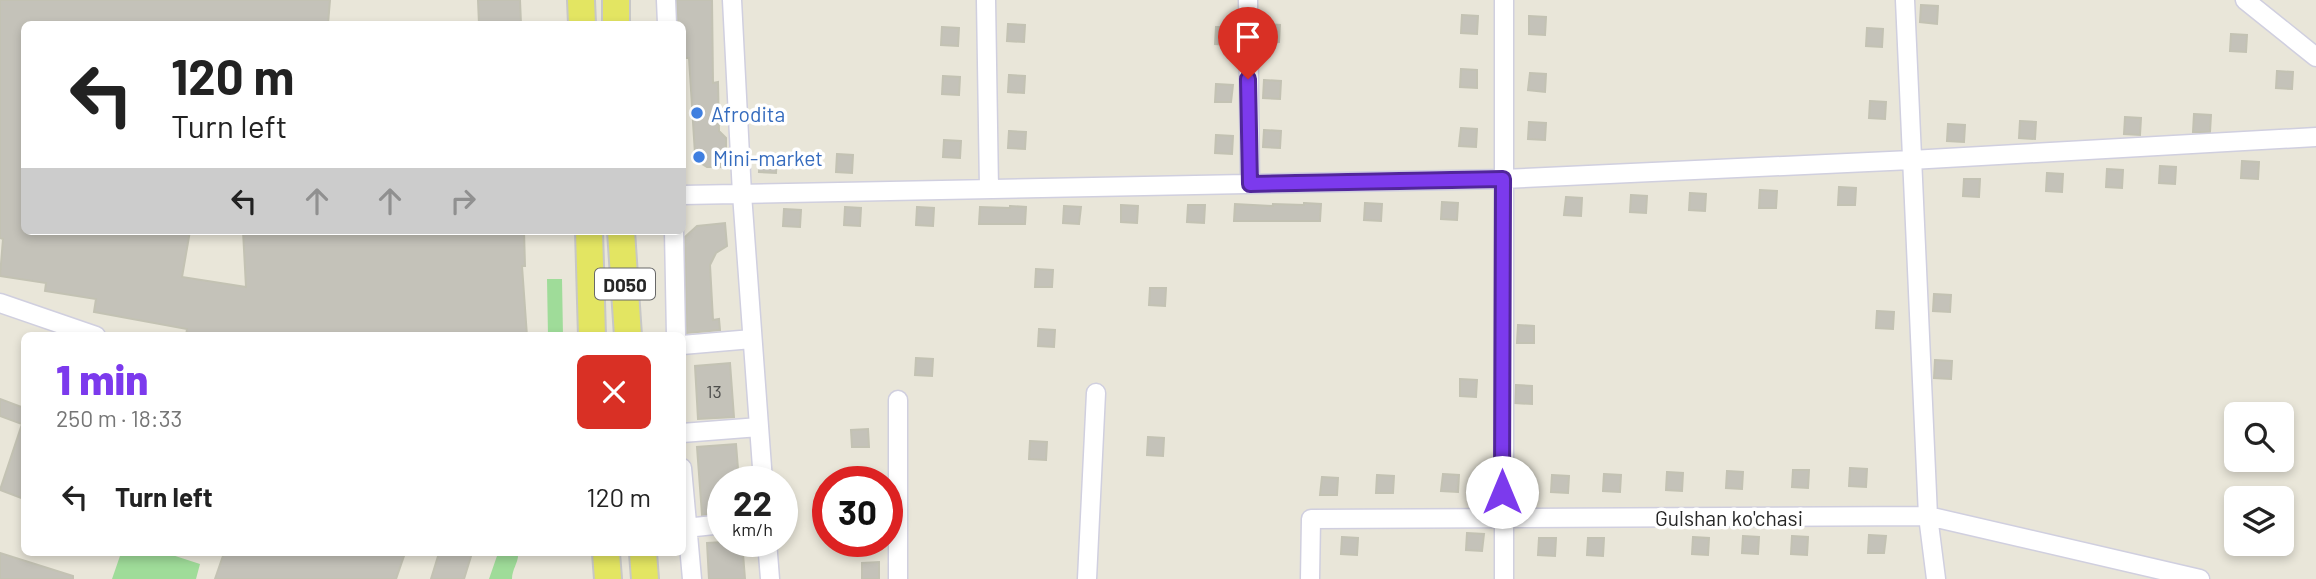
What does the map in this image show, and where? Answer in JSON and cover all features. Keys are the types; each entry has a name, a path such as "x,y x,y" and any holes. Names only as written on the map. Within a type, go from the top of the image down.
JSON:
{"main road":[{"path":"581,0 582,21"},
{"path":"616,0 617,21"},
{"name":"D050","path":"589,235 592,332"},
{"name":"D050","path":"621,235 628,332"},
{"path":"606,556 608,579"},
{"path":"643,556 645,579"}],"street":[{"path":"666,0 667,21"},
{"path":"732,0 742,194 762,466"},
{"path":"986,0 989,189"},
{"path":"1248,0 1250,184"},
{"path":"1504,0 1504,579"},
{"path":"1905,0 1928,516 1936,579"},
{"path":"2245,0 2316,57"},
{"path":"686,195 1503,179 1912,160 2316,137"},
{"path":"674,235 676,332"},
{"path":"0,303 84,332"},
{"path":"686,345 752,339"},
{"path":"1087,579 1096,393"},
{"path":"898,400 898,579"},
{"path":"686,433 759,427"},
{"name":"Gulshan ko'chasi","path":"1310,579 1311,519 1928,516 2200,579"},
{"path":"692,579 686,528 707,526"},
{"path":"768,557 770,579"}],"green space":[{"path":"547,279 562,279 563,332 548,332"},
{"path":"120,556 175,556 200,564 196,579 112,579"},
{"path":"497,556 518,556 512,579 489,579"}],"building":[{"path":"0,0 330,0 328,21 21,21 21,235 189,235 182,277 246,287 243,235 524,235 525,266 522,266 527,332 187,332 187,329 94,312 96,299 45,291 46,283 0,276 3,239 0,238"},
{"path":"478,0 520,0 521,21 479,21"},
{"path":"677,0 712,0 713,83 718,82 719,131 726,138 726,167 707,167 699,162 695,154 689,58 686,58 686,21 678,21"},
{"path":"1921,5 1938,6 1937,24 1920,22"},
{"path":"1462,15 1478,16 1477,34 1461,33"},
{"path":"1529,16 1546,17 1545,35 1529,34"},
{"path":"1008,24 1025,25 1024,42 1007,41"},
{"path":"1264,24 1280,25 1279,42 1263,41"},
{"path":"942,27 959,28 958,46 941,45"},
{"path":"1216,27 1232,27 1231,45 1215,44"},
{"path":"1867,28 1883,29 1882,47 1866,46"},
{"path":"2231,34 2247,35 2246,52 2230,51"},
{"path":"1461,69 1477,70 1477,88 1460,87"},
{"path":"2277,71 2293,72 2292,89 2276,88"},
{"path":"1530,73 1546,74 1545,92 1528,90"},
{"path":"1009,75 1025,76 1024,93 1008,92"},
{"path":"943,76 960,77 959,95 942,94"},
{"path":"1264,80 1281,81 1280,99 1263,98"},
{"path":"1216,84 1233,85 1231,102 1215,102"},
{"path":"1870,101 1886,102 1885,119 1869,118"},
{"path":"2194,114 2211,115 2210,132 2193,132"},
{"path":"2125,117 2141,118 2140,135 2124,134"},
{"path":"2020,121 2036,122 2035,139 2019,138"},
{"path":"1529,122 1546,123 1545,140 1528,139"},
{"path":"1948,124 1965,125 1964,142 1947,141"},
{"path":"1461,128 1477,129 1476,147 1459,146"},
{"path":"1264,130 1281,131 1280,148 1263,147"},
{"path":"1009,131 1026,132 1025,149 1008,148"},
{"path":"1216,135 1233,136 1232,154 1215,153"},
{"path":"944,140 961,141 960,158 943,157"},
{"path":"837,154 853,155 852,173 836,172"},
{"path":"760,155 777,156 776,173 759,172"},
{"path":"2242,161 2259,162 2258,179 2241,178"},
{"path":"2160,166 2176,167 2175,184 2159,183"},
{"path":"2107,169 2123,170 2122,188 2106,187"},
{"path":"2047,173 2063,174 2062,192 2046,191"},
{"path":"1964,179 1980,179 1979,197 1963,196"},
{"path":"1839,187 1856,188 1855,205 1838,205"},
{"path":"1760,190 1777,191 1776,208 1759,208"},
{"path":"1690,193 1706,194 1705,211 1689,210"},
{"path":"1631,195 1647,196 1646,213 1630,212"},
{"path":"1566,197 1582,198 1581,216 1564,215"},
{"path":"1442,202 1458,203 1457,220 1441,219"},
{"path":"1365,203 1382,204 1381,221 1364,220"},
{"path":"1235,204 1273,206 1321,204 1320,221 1234,221"},
{"path":"1121,205 1138,206 1137,223 1121,222"},
{"path":"1188,205 1205,205 1204,223 1187,222"},
{"path":"1064,206 1081,207 1079,224 1063,223"},
{"path":"845,207 861,208 860,226 844,225"},
{"path":"917,207 934,208 933,226 916,225"},
{"path":"980,207 1026,207 1025,224 979,224"},
{"path":"784,209 801,210 800,227 783,226"},
{"path":"725,223 727,246 716,253 710,265 713,320 719,319 720,330 687,333 685,237 697,226"},
{"path":"1036,269 1053,270 1052,287 1035,287"},
{"path":"1150,288 1166,288 1165,306 1149,305"},
{"path":"1934,294 1951,295 1950,312 1933,311"},
{"path":"1877,311 1894,312 1893,329 1876,328"},
{"path":"1518,325 1534,326 1534,343 1517,343"},
{"path":"1039,329 1055,330 1054,347 1038,346"},
{"path":"916,358 933,359 932,376 915,375"},
{"path":"1935,360 1952,361 1951,379 1934,378"},
{"path":"730,363 734,417 698,419 695,366"},
{"path":"1460,379 1477,380 1476,397 1460,396"},
{"path":"1516,385 1532,386 1532,404 1515,403"},
{"path":"0,399 21,407 21,424 0,416"},
{"path":"21,427 21,498 0,490"},
{"path":"868,429 869,447 852,447 851,430"},
{"path":"1148,437 1164,438 1163,456 1147,455"},
{"path":"1030,441 1047,442 1046,460 1029,459"},
{"path":"736,444 738,466 707,466 707,515 702,515 697,447"},
{"path":"1850,468 1867,469 1866,487 1849,486"},
{"path":"1793,470 1809,470 1808,488 1792,487"},
{"path":"1727,471 1743,472 1742,489 1726,488"},
{"path":"1667,472 1683,473 1682,491 1666,490"},
{"path":"1443,474 1459,475 1458,492 1441,491"},
{"path":"1604,474 1621,475 1620,492 1603,491"},
{"path":"1377,475 1394,476 1393,493 1376,493"},
{"path":"1552,475 1569,476 1568,493 1551,492"},
{"path":"1322,477 1338,478 1337,495 1320,495"},
{"path":"1467,533 1484,534 1482,551 1466,550"},
{"path":"1869,535 1886,536 1884,553 1868,553"},
{"path":"1743,536 1759,537 1758,554 1742,553"},
{"path":"1792,536 1808,537 1807,555 1791,554"},
{"path":"1342,537 1358,538 1357,555 1341,554"},
{"path":"1693,537 1709,538 1708,555 1692,554"},
{"path":"1539,538 1556,538 1555,556 1538,555"},
{"path":"1588,538 1604,538 1603,556 1587,555"},
{"path":"0,553 73,576 73,579 0,579"},
{"path":"223,556 404,556 396,579 215,579"},
{"path":"438,556 471,556 464,579 431,579"},
{"path":"708,557 743,557 745,579 709,579"},
{"path":"879,562 879,579 862,579 862,563"}],"place":[{"name":"Afrodita","path":"697,113"},
{"name":"Mini-market","path":"699,157"}],"route":[{"path":"1248,79 1250,184 1503,179 1502,492"}]}
